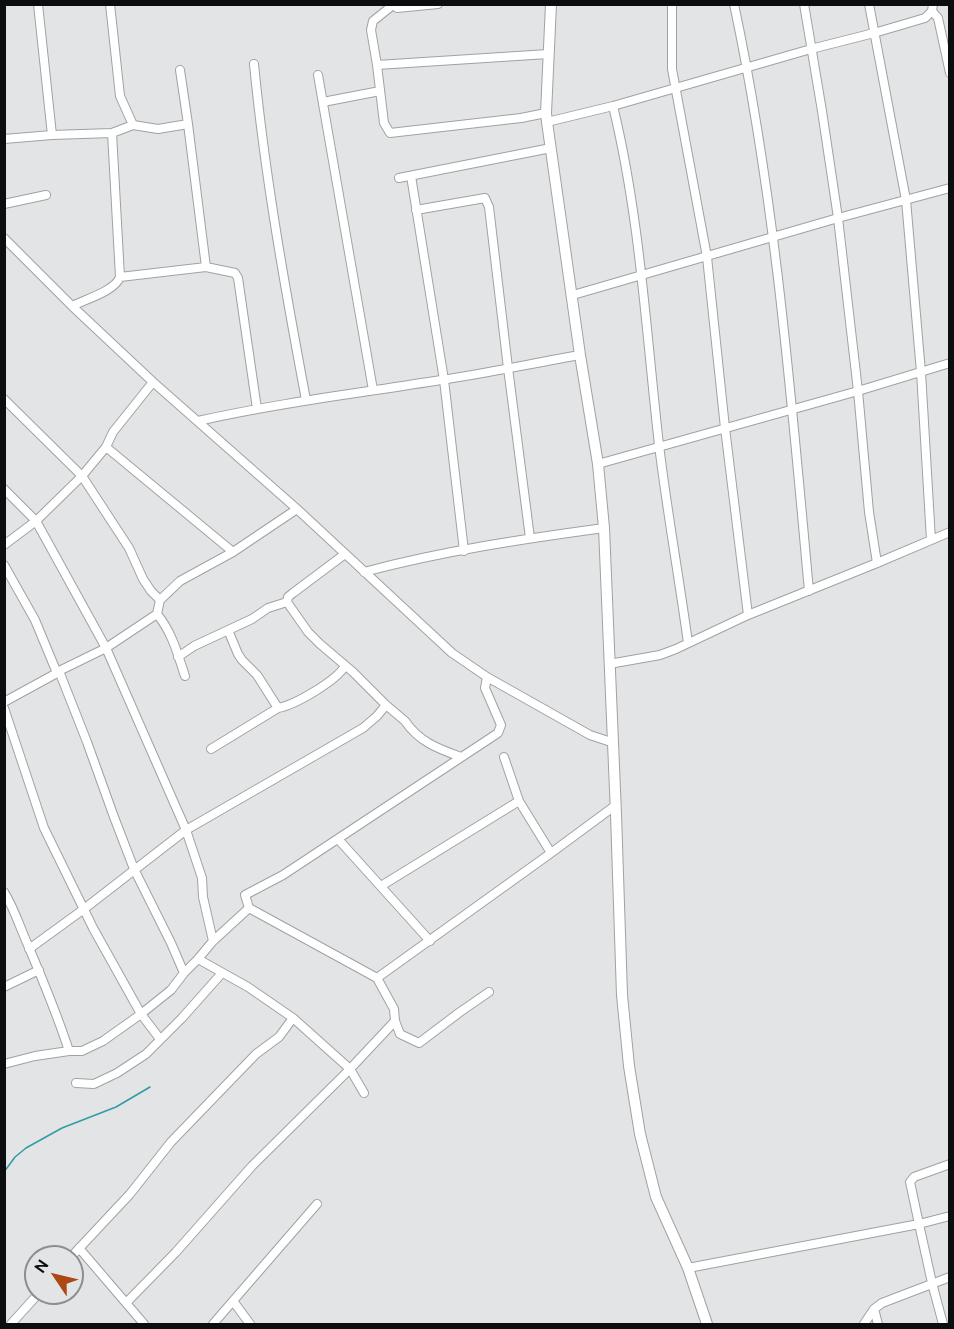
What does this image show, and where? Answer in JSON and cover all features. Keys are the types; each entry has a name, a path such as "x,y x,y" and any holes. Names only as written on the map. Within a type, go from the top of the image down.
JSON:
{"main road":[{"path":"551,4 547,118 550,148 598,464 604,528 622,995 629,1065 640,1134 656,1197 688,1268 707,1324"}],"street":[{"path":"38,4 52,135"},
{"path":"110,4 120,96 133,125"},
{"path":"438,4 397,8 393,5 373,21 371,30 384,123 390,133 521,118 547,118 613,106 926,18 932,8 938,18 950,73"},
{"path":"672,4 672,69 707,257 748,615"},
{"path":"734,4 747,68 773,238 809,591"},
{"path":"804,4 838,218 869,512 877,563"},
{"path":"869,4 906,200 921,372 931,540"},
{"path":"377,65 548,54"},
{"path":"254,64 261,132 278,247 306,400"},
{"path":"180,70 189,124 206,267"},
{"path":"318,75 373,390"},
{"path":"323,102 380,91"},
{"path":"613,106 622,142 642,274 659,446 688,643"},
{"path":"4,139 112,133 133,125 158,129 189,124"},
{"path":"72,306 111,288 118,283 120,277 112,133"},
{"path":"399,178 550,148"},
{"path":"411,176 444,380 464,550"},
{"path":"573,295 950,188"},
{"path":"4,204 46,195"},
{"path":"416,210 485,198 489,207 530,538"},
{"path":"6,243 153,382 297,509 452,653 487,677 590,735 614,743"},
{"path":"120,277 206,267 235,273 238,278 256,409"},
{"path":"198,421 306,400 444,380 580,355"},
{"path":"598,464 950,363"},
{"path":"4,545 36,521 82,476 153,382"},
{"path":"4,399 82,476 129,548 143,579 160,600"},
{"path":"106,447 233,552"},
{"path":"4,489 36,521 106,648 186,830 202,878 203,897 213,941"},
{"path":"4,702 106,648 157,614 160,600 180,580 233,552 297,509"},
{"path":"364,572 464,550 604,528"},
{"path":"609,664 660,655 748,615 950,532"},
{"path":"287,602 292,593 345,555"},
{"path":"4,565 35,620 58,672 87,742 134,869 184,973"},
{"path":"178,657 194,646 252,619 268,608 287,602"},
{"path":"287,602 308,632 353,672 412,731 431,746 461,757"},
{"path":"157,614 175,646 185,676"},
{"path":"228,630 238,654 257,675 278,708"},
{"path":"211,749 278,708 287,707 318,689 341,673 345,666"},
{"path":"487,677 485,688 501,725 498,733 271,883 245,895 249,908 376,978 394,1010 400,1034 419,1043 489,992"},
{"path":"30,949 186,830 363,728 386,705"},
{"path":"4,708 44,828 93,928 141,1014 160,1039"},
{"path":"504,757 519,801 552,853"},
{"path":"381,886 519,801"},
{"path":"376,978 616,805"},
{"path":"338,839 430,941"},
{"path":"4,892 14,908 69,1051"},
{"path":"4,1064 35,1056 82,1051 103,1041 171,990 213,941 249,908"},
{"path":"198,959 248,987 293,1018 350,1069 364,1093"},
{"path":"4,987 39,970"},
{"path":"76,1083 94,1084 117,1073 146,1054 222,973"},
{"path":"82,1245 130,1194 171,1142 256,1054 279,1037 293,1018"},
{"path":"126,1303 176,1252 252,1166 395,1021"},
{"path":"943,1324 909,1182 914,1177 950,1164"},
{"path":"213,1324 317,1204"},
{"path":"688,1268 950,1216"},
{"path":"84,1254 144,1324"},
{"path":"864,1324 882,1303 950,1277"},
{"path":"232,1301 250,1324"},
{"path":"13,1324 29,1305"},
{"path":"874,1310 878,1324"}],"waterway":[{"path":"262,4 270,5"},
{"path":"4,1172 15,1157 26,1148 62,1128 116,1107 150,1087"}]}
